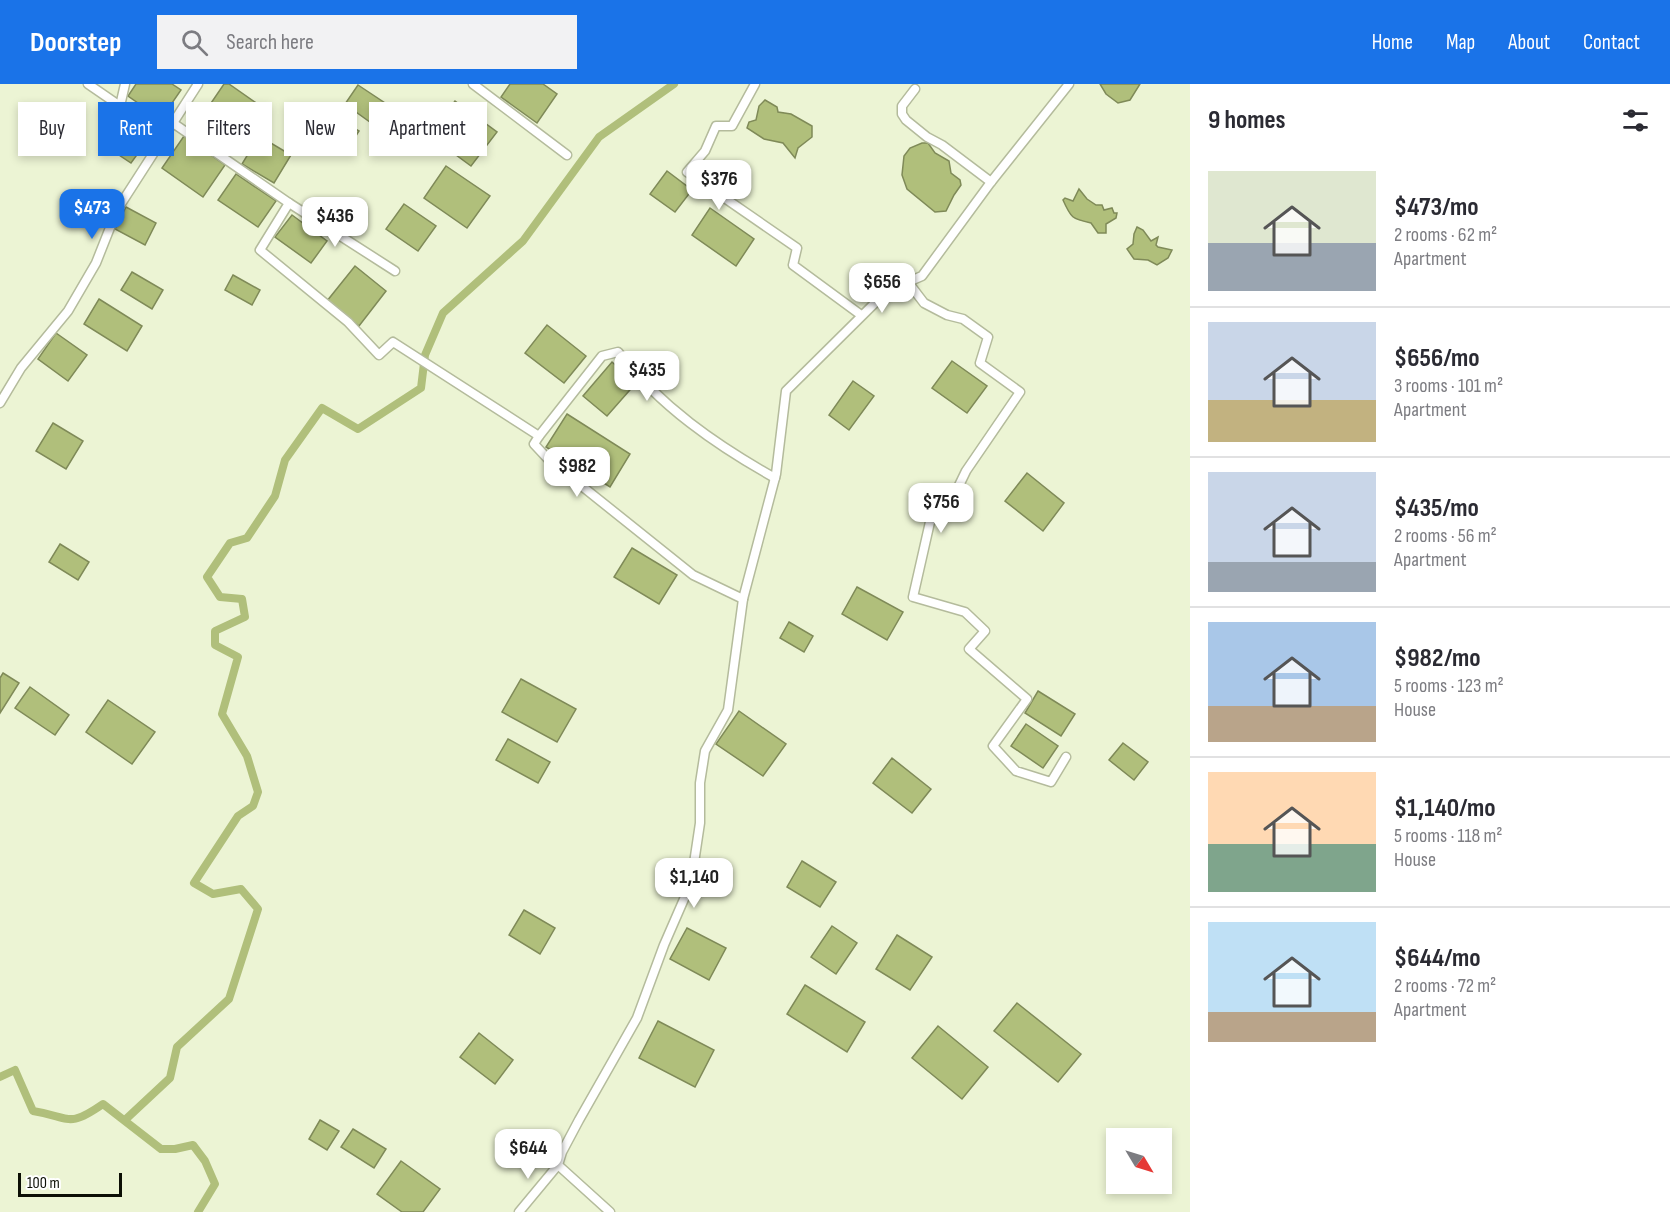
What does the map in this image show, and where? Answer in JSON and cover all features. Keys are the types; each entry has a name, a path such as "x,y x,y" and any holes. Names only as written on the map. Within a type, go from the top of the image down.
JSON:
{"street":[{"path":"88,84 114,102"},
{"path":"121,102 125,84"},
{"path":"174,120 196,87 187,84"},
{"path":"473,84 567,155"},
{"path":"755,84 732,126 716,126 705,151 687,172 797,248 793,265 861,315"},
{"path":"519,1212 558,1165 579,1120 637,1018 664,945 691,883 700,823 700,783 705,751 728,710 743,599 775,478 786,391 887,291 922,276 991,182 1069,84"},
{"path":"915,89 902,106 902,114 906,120 927,137 942,144 991,182"},
{"path":"174,124 289,203 395,271"},
{"path":"0,403 21,368 68,311 96,263 117,210 152,156"},
{"path":"289,203 260,250 348,322 379,356 393,342 539,436"},
{"path":"909,282 924,303 947,315 963,319 988,337 980,363 1020,392 966,471 952,500 930,522 913,597 966,612 985,632 969,649 1027,699 993,746 1016,771 1051,782 1066,757"},
{"path":"743,599 693,575 548,459 534,444 602,356 618,352 635,373 692,425 727,451 775,478"},
{"path":"558,1165 610,1212"}],"shaded area":[{"path":"136,84 172,84 181,90 173,102 137,102 128,96"},
{"path":"224,84 229,84 255,102 212,102"},
{"path":"510,84 543,84 557,94 537,123 501,97"},
{"path":"1100,84 1140,84 1130,100 1118,103 1106,94"},
{"path":"358,85 384,102 369,102 369,121 357,113 357,102 346,102"},
{"path":"765,100 777,107 778,112 791,114 812,126 812,137 798,148 795,158 783,143 764,139 747,128 749,122 756,120 759,106"},
{"path":"487,125 497,132 487,145"},
{"path":"184,136 186,137 186,156 212,156 225,165 203,197 162,168 170,156 174,156 174,151"},
{"path":"928,143 935,153 949,161 951,173 960,180 961,185 946,211 935,212 907,189 902,175 904,156 910,148"},
{"path":"272,144 284,151 284,156 290,156 274,183 242,164 247,156 272,156"},
{"path":"120,156 136,156 131,163"},
{"path":"457,156 479,156 471,166"},
{"path":"446,166 490,196 467,228 424,198"},
{"path":"667,171 692,190 675,212 650,194"},
{"path":"236,174 276,201 258,227 218,200"},
{"path":"1079,189 1096,205 1102,205 1104,210 1112,208 1114,213 1117,213 1116,218 1106,224 1106,233 1098,233 1091,223 1076,219 1068,211 1063,200 1065,198 1073,201"},
{"path":"404,204 436,226 418,251 386,229"},
{"path":"126,207 156,223 145,245 115,229"},
{"path":"710,208 754,239 736,266 692,235"},
{"path":"292,215 327,241 311,263 275,237"},
{"path":"1137,227 1143,230 1151,241 1158,237 1156,245 1158,247 1172,250 1168,258 1157,265 1148,260 1134,259 1127,249 1133,244"},
{"path":"355,266 386,291 359,326 327,301"},
{"path":"132,272 163,290 152,309 121,290"},
{"path":"233,275 260,290 252,305 225,290"},
{"path":"99,299 142,326 127,351 84,324"},
{"path":"547,325 586,356 564,383 525,353"},
{"path":"56,333 87,355 68,381 38,359"},
{"path":"952,361 987,386 967,413 932,388"},
{"path":"612,362 636,383 607,416 583,396"},
{"path":"853,381 874,396 849,430 829,415"},
{"path":"567,414 630,454 610,487 546,447"},
{"path":"53,423 83,441 66,469 36,451"},
{"path":"1027,473 1064,503 1043,531 1005,501"},
{"path":"60,544 89,562 78,580 49,562"},
{"path":"632,548 677,575 659,604 614,577"},
{"path":"857,587 903,612 887,640 842,614"},
{"path":"789,622 813,636 804,652 780,638"},
{"path":"3,673 19,683 0,713 0,678"},
{"path":"521,679 576,709 557,742 502,712"},
{"path":"30,687 69,715 55,735 15,708"},
{"path":"1038,691 1075,714 1061,736 1025,713"},
{"path":"108,700 155,732 132,764 86,732"},
{"path":"739,711 786,744 763,776 716,744"},
{"path":"1026,724 1058,746 1043,768 1011,746"},
{"path":"508,739 550,762 538,783 496,760"},
{"path":"1123,743 1148,762 1134,780 1109,760"},
{"path":"892,758 931,789 912,813 873,783"},
{"path":"802,861 836,882 820,907 787,887"},
{"path":"524,910 555,928 540,954 509,935"},
{"path":"832,926 857,943 836,974 811,957"},
{"path":"687,928 726,948 709,980 670,959"},
{"path":"897,935 932,957 910,990 876,969"},
{"path":"805,985 865,1022 847,1052 787,1014"},
{"path":"1017,1003 1081,1054 1058,1082 994,1031"},
{"path":"658,1021 714,1050 695,1087 639,1058"},
{"path":"938,1026 988,1067 962,1099 912,1058"},
{"path":"479,1033 513,1060 495,1084 460,1057"},
{"path":"320,1120 339,1131 327,1150 309,1139"},
{"path":"353,1129 386,1149 374,1168 341,1147"},
{"path":"401,1161 440,1189 423,1212 402,1212 377,1194"}],"waterway":[{"path":"125,1120 170,1078 177,1047 229,999 258,909 241,889 213,894 194,883 238,816 253,806 258,792 247,756 222,714 238,657 215,645 215,631 245,617 242,599 220,597 207,577 230,543 247,538 275,496 285,460 322,408 358,429 421,388 425,355 443,313 523,241 599,137 674,84"},
{"path":"0,1077 15,1070 33,1111 75,1119 103,1104 161,1149 193,1145 205,1161 215,1184 198,1212"}]}
